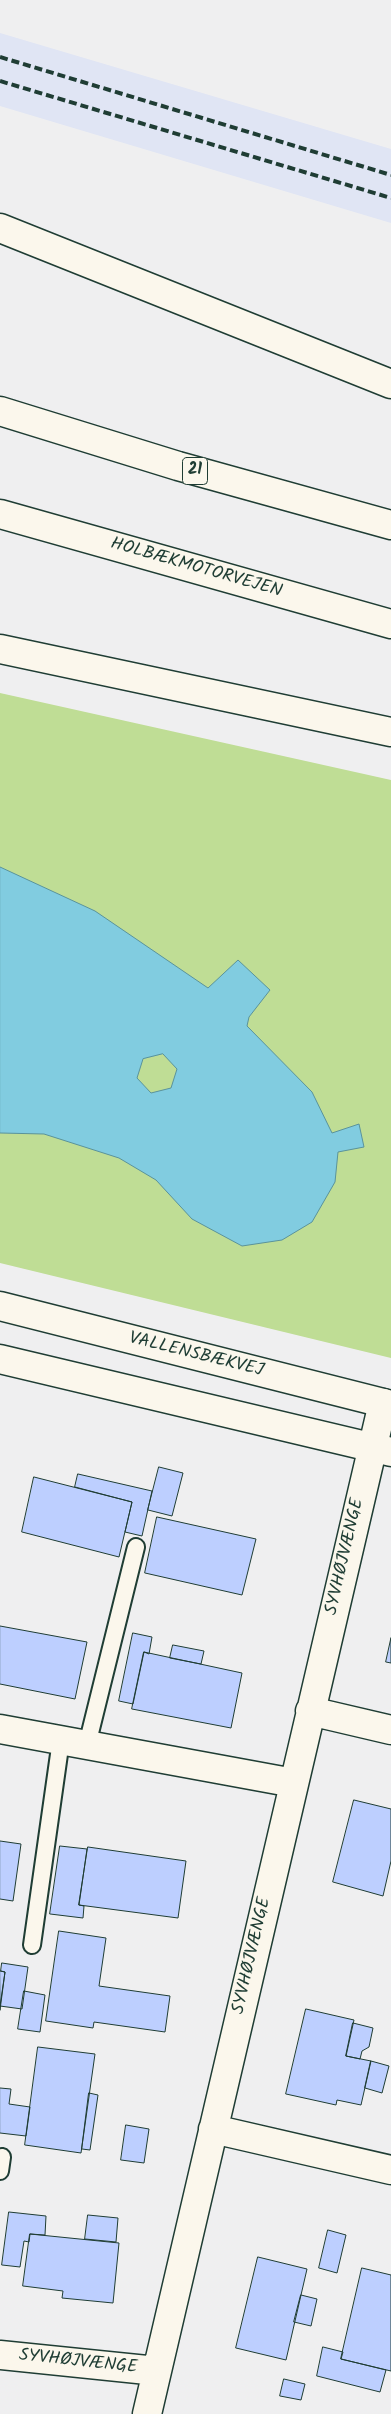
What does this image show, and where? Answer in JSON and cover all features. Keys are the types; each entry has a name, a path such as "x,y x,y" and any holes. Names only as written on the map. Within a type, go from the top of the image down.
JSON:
{"main road":[{"path":"0,228 391,384"},
{"name":"21","path":"0,412 178,466 391,525"},
{"name":"HOLBÆKMOTORVEJEN","path":"0,514 391,624"},
{"path":"0,649 391,732"},
{"name":"VALLENSBÆKVEJ","path":"0,1306 387,1404"},
{"path":"0,1359 381,1450"},
{"name":"SYVHØJVÆNGE","path":"147,2414 310,1712 381,1450 387,1404"},
{"path":"310,1712 391,1730"},
{"path":"0,1729 294,1783"},
{"path":"213,2129 391,2170"},
{"name":"SYVHØJVÆNGE","path":"0,2355 157,2371"}],"lane":[{"path":"87,1745 136,1547"},
{"path":"32,1945 61,1740"}],"shaded area":[{"path":"0,33 391,149 391,223 0,106"}],"green space":[{"path":"0,693 391,780 391,1358 0,1263"}],"water":[{"path":"0,867 95,911 208,988 238,960 270,990 249,1017 247,1026 312,1092 332,1133 359,1124 364,1147 338,1152 335,1182 312,1222 282,1240 242,1246 192,1219 156,1180 119,1158 44,1134 0,1133","holes":["163,1054 177,1069 171,1088 151,1093 137,1078 143,1059"]}],"building":[{"path":"159,1467 183,1473 172,1516 148,1510"},
{"path":"78,1474 152,1491 142,1536 125,1532 132,1502 75,1487"},
{"path":"34,1477 132,1502 119,1557 22,1532"},
{"path":"157,1517 256,1539 242,1595 145,1573"},
{"path":"0,1626 87,1642 75,1699 0,1684"},
{"path":"133,1633 152,1637 149,1654 144,1652 133,1704 119,1701"},
{"path":"391,1638 391,1663 386,1662"},
{"path":"173,1645 204,1651 201,1664 170,1658"},
{"path":"144,1652 242,1673 231,1728 132,1709"},
{"path":"354,1800 391,1809 391,1861 383,1896 333,1882"},
{"path":"0,1841 21,1844 13,1901 0,1899"},
{"path":"60,1846 87,1849 79,1905 84,1906 83,1918 50,1914"},
{"path":"88,1847 186,1861 178,1918 79,1905"},
{"path":"59,1931 106,1938 99,1986 170,1996 165,2032 94,2022 93,2028 46,2021"},
{"path":"2,1963 28,1967 22,2009 0,2006 5,1972 1,1971"},
{"path":"0,1971 5,1972 0,2010"},
{"path":"24,1991 45,1995 40,2032 18,2029"},
{"path":"306,2009 354,2020 346,2056 371,2061 361,2105 337,2100 336,2105 286,2094"},
{"path":"353,2023 373,2028 369,2047 362,2051 360,2059 346,2056"},
{"path":"38,2047 95,2054 81,2153 25,2145"},
{"path":"371,2061 389,2066 382,2093 365,2088"},
{"path":"0,2088 11,2089 9,2104 30,2107 26,2136 0,2133"},
{"path":"89,2093 98,2095 90,2150 82,2149"},
{"path":"126,2125 149,2129 144,2163 121,2160"},
{"path":"9,2212 46,2216 45,2235 30,2234 29,2242 24,2241 20,2267 2,2265"},
{"path":"88,2215 118,2218 116,2242 85,2239"},
{"path":"328,2230 346,2235 337,2273 319,2268"},
{"path":"30,2234 119,2243 113,2303 62,2298 63,2291 23,2286"},
{"path":"258,2257 307,2269 286,2360 236,2348"},
{"path":"362,2268 391,2275 391,2371 341,2359"},
{"path":"301,2295 317,2299 311,2326 294,2322"},
{"path":"323,2347 343,2352 341,2359 386,2370 380,2392 317,2376"},
{"path":"284,2379 305,2384 301,2400 280,2396"}],"railway":[{"path":"0,57 391,175"},
{"path":"0,81 391,198"}]}
